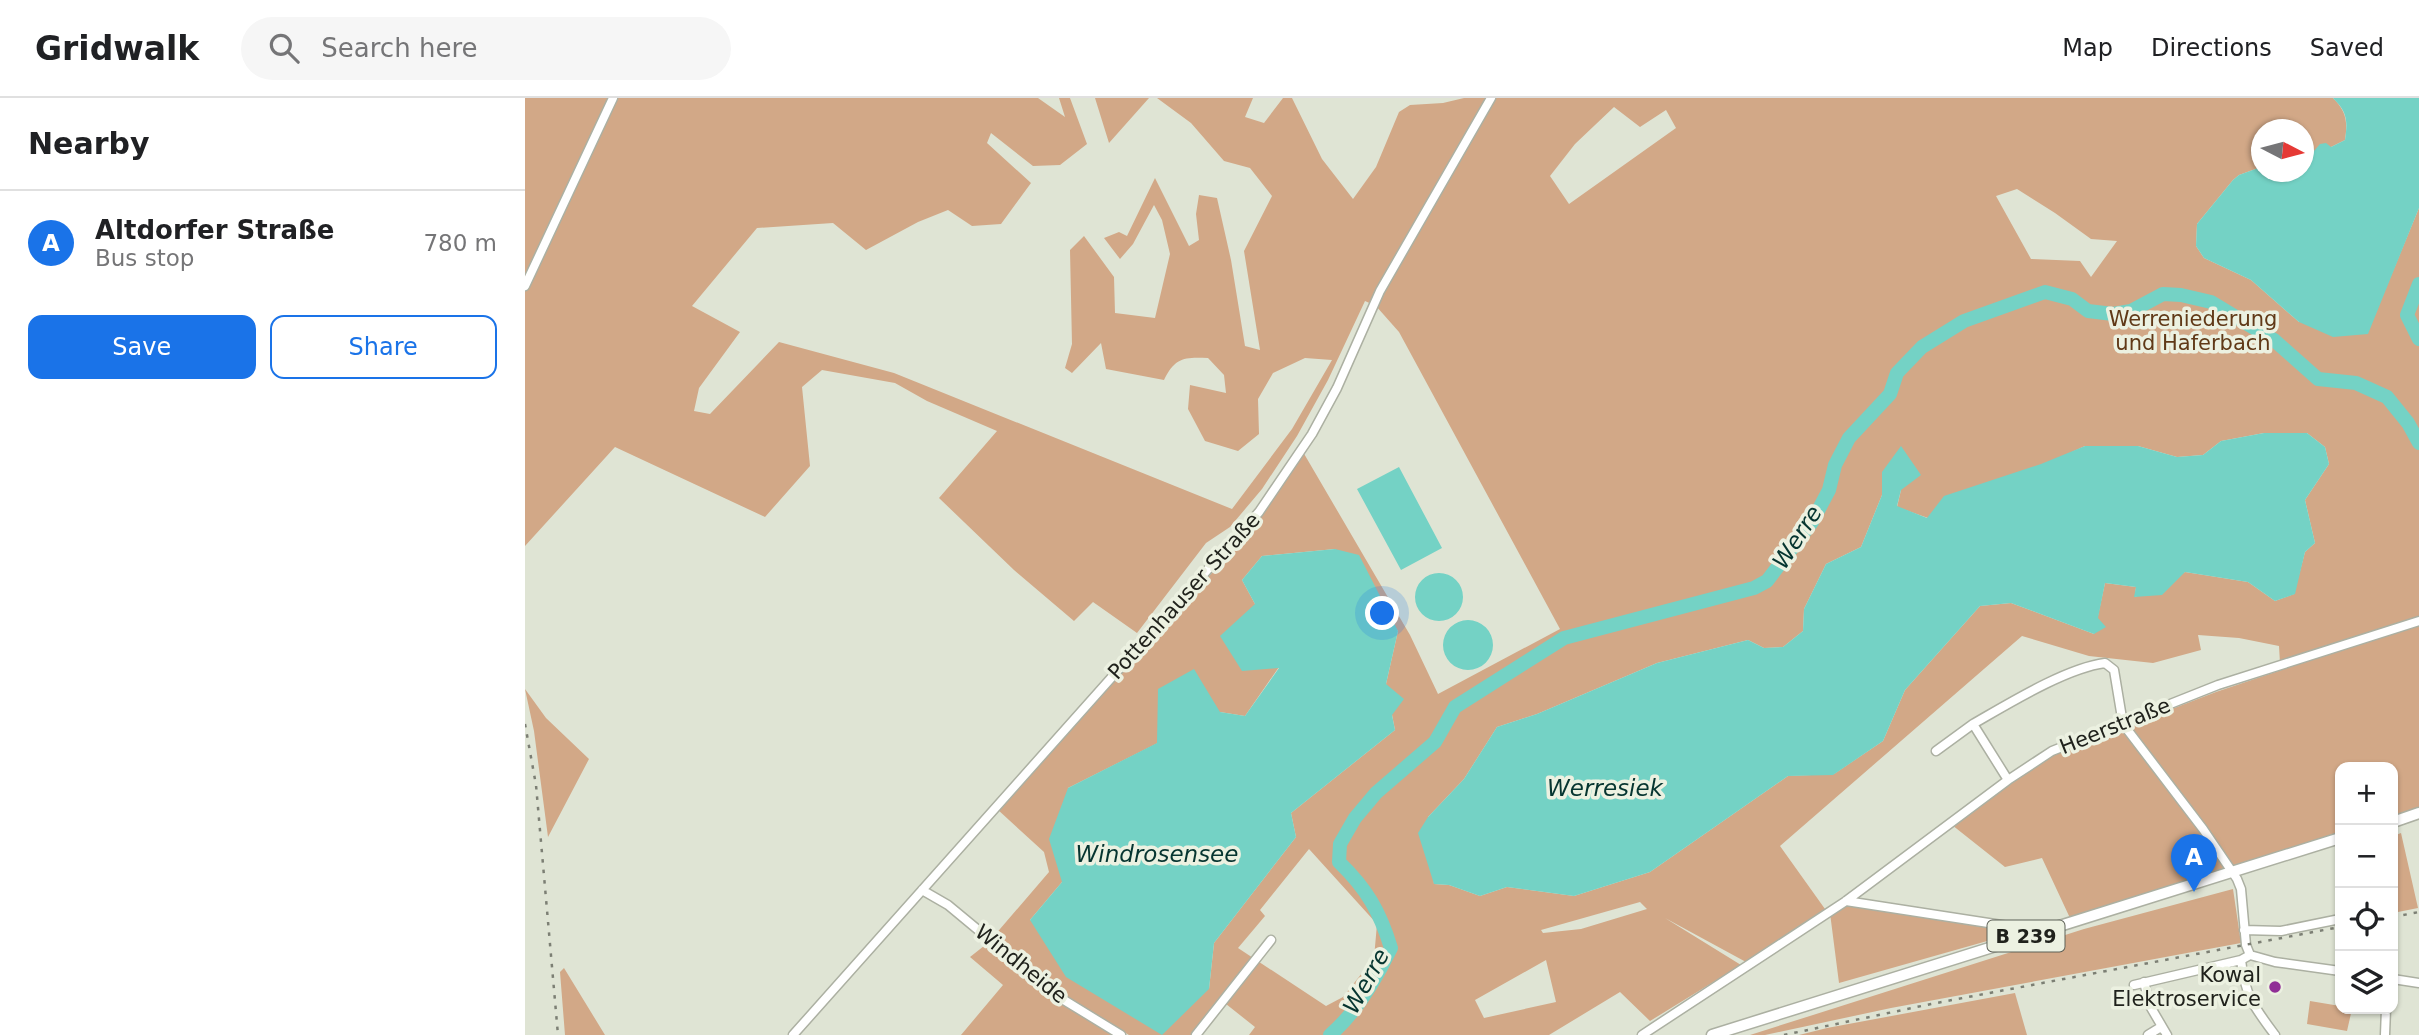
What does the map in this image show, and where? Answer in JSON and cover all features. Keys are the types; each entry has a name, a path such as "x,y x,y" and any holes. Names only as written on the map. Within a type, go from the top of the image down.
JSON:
{"main road":[{"path":"2398,820 2419,813"},
{"name":"B 239","path":"1712,1035 2335,840"}],"street":[{"path":"525,286 613,98"},
{"name":"Pottenhauser Straße","path":"793,1035 1259,512 1312,434 1337,388 1380,291 1491,98"},
{"name":"Heerstraße","path":"1642,1035 1846,901 2008,780 2052,751 2218,685 2419,621"},
{"path":"1936,751 1973,724 2034,690 2093,665 2105,663 2114,670 2123,724 2203,829 2241,889 2244,930 2250,955 2275,962 2335,970"},
{"path":"1973,724 2008,780"},
{"name":"Windheide","path":"922,890 948,905 1059,998 1121,1035"},
{"path":"1846,901 2021,928 2031,935"},
{"path":"2244,930 2281,931 2335,920"},
{"path":"1196,1035 1271,940"},
{"path":"2134,985 2241,960 2250,955"},
{"path":"2241,960 2246,989 2252,1004 2275,1035"},
{"path":"2398,980 2419,983"},
{"path":"2144,982 2150,1006 2164,1031 2148,1035"},
{"path":"2385,1035 2386,1014"}],"green space":[{"name":"Werreniederung und Haferbach","path":"525,98 1038,98 1065,117 1059,98 1070,98 1087,144 1060,165 1033,166 991,133 987,143 1031,183 1001,224 972,226 948,210 918,222 866,250 833,223 757,228 692,306 740,332 699,388 694,411 710,414 779,342 894,373 1232,509 1292,429 1332,360 1305,358 1273,373 1258,399 1259,434 1238,451 1205,441 1188,409 1190,385 1226,393 1224,375 1208,358 1181,360 1172,367 1164,380 1106,369 1101,343 1072,373 1065,368 1072,344 1070,250 1084,236 1114,277 1115,313 1155,318 1170,254 1162,220 1154,205 1133,244 1120,259 1104,238 1119,232 1127,236 1155,178 1189,246 1199,240 1196,214 1199,195 1217,198 1231,260 1245,346 1260,350 1244,251 1272,196 1250,168 1224,161 1191,123 1157,98 1253,98 1245,117 1264,123 1283,98 1292,98 1322,159 1353,199 1376,167 1399,112 1410,105 1443,103 1464,98 2333,98 2345,117 2345,140 2314,151 2314,119 2251,119 2251,171 2233,180 2197,224 2196,246 2204,258 2251,280 2299,322 2376,312 2419,208 2419,808 2398,815 2398,762 2335,762 2335,835 2070,918 2042,858 2005,867 1952,825 2052,755 2216,692 2367,641 2280,663 2279,646 2239,638 2198,635 2201,650 2153,663 2089,656 2022,636 1780,846 1825,909 1746,962 1665,918 1741,965 1650,1021 1620,992 1549,1035 1249,1035 1255,1027 1226,1004 1201,1035 1129,1035 1063,994 994,936 1049,872 1044,852 997,809 1240,542 1303,452 1410,635 1438,694 1560,629 1399,332 1376,306 1365,301 1328,380 1297,436 1262,489 1230,527 1206,543 1137,633 1093,602 1074,621 1014,570 939,498 997,431 927,401 895,383 822,370 802,387 810,466 765,517 615,447 525,546","holes":["1614,107 1640,127 1666,110 1676,128 1569,204 1550,176 1575,144","2017,189 2091,239 2117,241 2091,277 2080,261 2031,259 1996,196","2264,433 2307,433 2325,447 2329,464 2305,500 2315,543 2305,552 2294,594 2275,601 2248,582 2185,572 2135,597 2136,587 2105,583 2094,634 2011,603 1980,606 1905,690 1883,741 1834,774 1788,776 1650,872 1574,896 1507,887 1480,896 1449,885 1434,884 1428,817 1464,779 1497,727 1537,714 1657,663 1748,640 1764,648 1783,647 1803,631 1804,609 1826,564 1861,547 1882,495 1882,472 1901,490 1897,507 1928,518 2085,446 2138,446 2177,457 2203,455 2221,441","1335,549 1398,631 1386,684 1395,730 1291,813 1296,837 1214,943 1209,989 1030,920 1062,882 1068,788 1220,712 1245,716 1279,667 1255,604 1242,580 1262,556","1309,849 1377,924 1374,958 1343,997 1326,1006 1238,948 1265,916 1260,910","1640,902 1647,909 1581,929 1543,933 1541,930","1546,960 1556,1002 1484,1018 1475,1000"]},
{"path":"1095,98 1149,98 1109,143"},
{"path":"525,689 546,718 589,759 548,837 534,731"},
{"path":"2401,833 2418,908 2398,912 2398,888 2398,834"},
{"path":"2233,889 2241,943 1891,1008 1765,1035 1750,1035 2084,929"},
{"path":"1848,905 2019,932 1839,983 1830,913"},
{"path":"989,942 1058,1002 1112,1035 961,1035 1003,985 970,957"},
{"path":"564,968 605,1035 565,1035 560,972"},
{"path":"2015,993 2027,1035 1799,1035 1827,1028"},
{"path":"2310,1001 2335,1005 2335,1014 2351,1014 2347,1031 2307,1024"}],"water":[{"path":"2333,98 2419,98 2419,208 2368,334 2333,337 2299,322 2251,280 2204,258 2196,246 2197,224 2239,175 2251,171 2251,182 2314,182 2314,151 2320,144 2326,143 2331,147 2345,140 2345,117"},
{"name":"Werresiek","path":"2264,433 2307,433 2325,447 2329,464 2305,500 2315,543 2305,552 2295,594 2275,601 2248,582 2185,572 2162,595 2134,597 2136,587 2105,583 2098,618 2106,627 2094,634 2011,603 1980,606 1905,690 1883,741 1833,775 1788,776 1650,872 1574,896 1507,887 1480,896 1449,885 1434,884 1418,833 1428,817 1464,779 1497,727 1537,714 1657,663 1748,640 1764,648 1783,647 1803,631 1804,609 1826,564 1861,547 1882,495 1882,472 1901,446 1921,475 1901,490 1897,506 1927,518 1944,496 2041,464 2085,446 2138,446 2177,457 2203,455 2221,441"},
{"path":"1399,467 1442,548 1401,570 1357,489"},
{"name":"Windrosensee","path":"1335,549 1359,555 1398,631 1386,684 1404,699 1392,715 1395,730 1291,813 1296,837 1214,943 1209,989 1162,1035 1066,977 1030,920 1062,882 1049,839 1068,788 1157,743 1158,689 1194,669 1220,712 1245,716 1279,668 1242,671 1220,636 1255,604 1242,580 1262,556"},
{"path":"1439,573 1456,580 1463,597 1456,614 1439,621 1422,614 1415,597 1422,580"},
{"path":"1468,620 1486,627 1493,645 1486,663 1468,670 1450,663 1443,645 1450,627"}],"waterway":[{"name":"Werre","path":"2419,284 2407,315 2419,339"},
{"name":"Werre","path":"1330,1035 1365,995 1391,948 1371,902 1339,862 1340,844 1355,818 1376,793 1435,742 1455,707 1564,638 1754,588 1767,581 1812,522 1829,490 1835,465 1849,438 1890,394 1897,373 1922,347 1964,321 2045,292 2072,299 2088,311 2113,314 2131,311 2163,294 2211,302 2274,340 2318,379 2356,383 2387,397 2408,423 2419,443"}],"railway":[{"path":"525,724 536,785 558,1035"},
{"path":"2398,916 2419,912"},
{"path":"1784,1035 1931,1004 2335,928"}],"place":[{"name":"Altdorfer Straße","path":"2194,892"},
{"name":"Kowal Elektroservice","path":"2275,987"}]}
